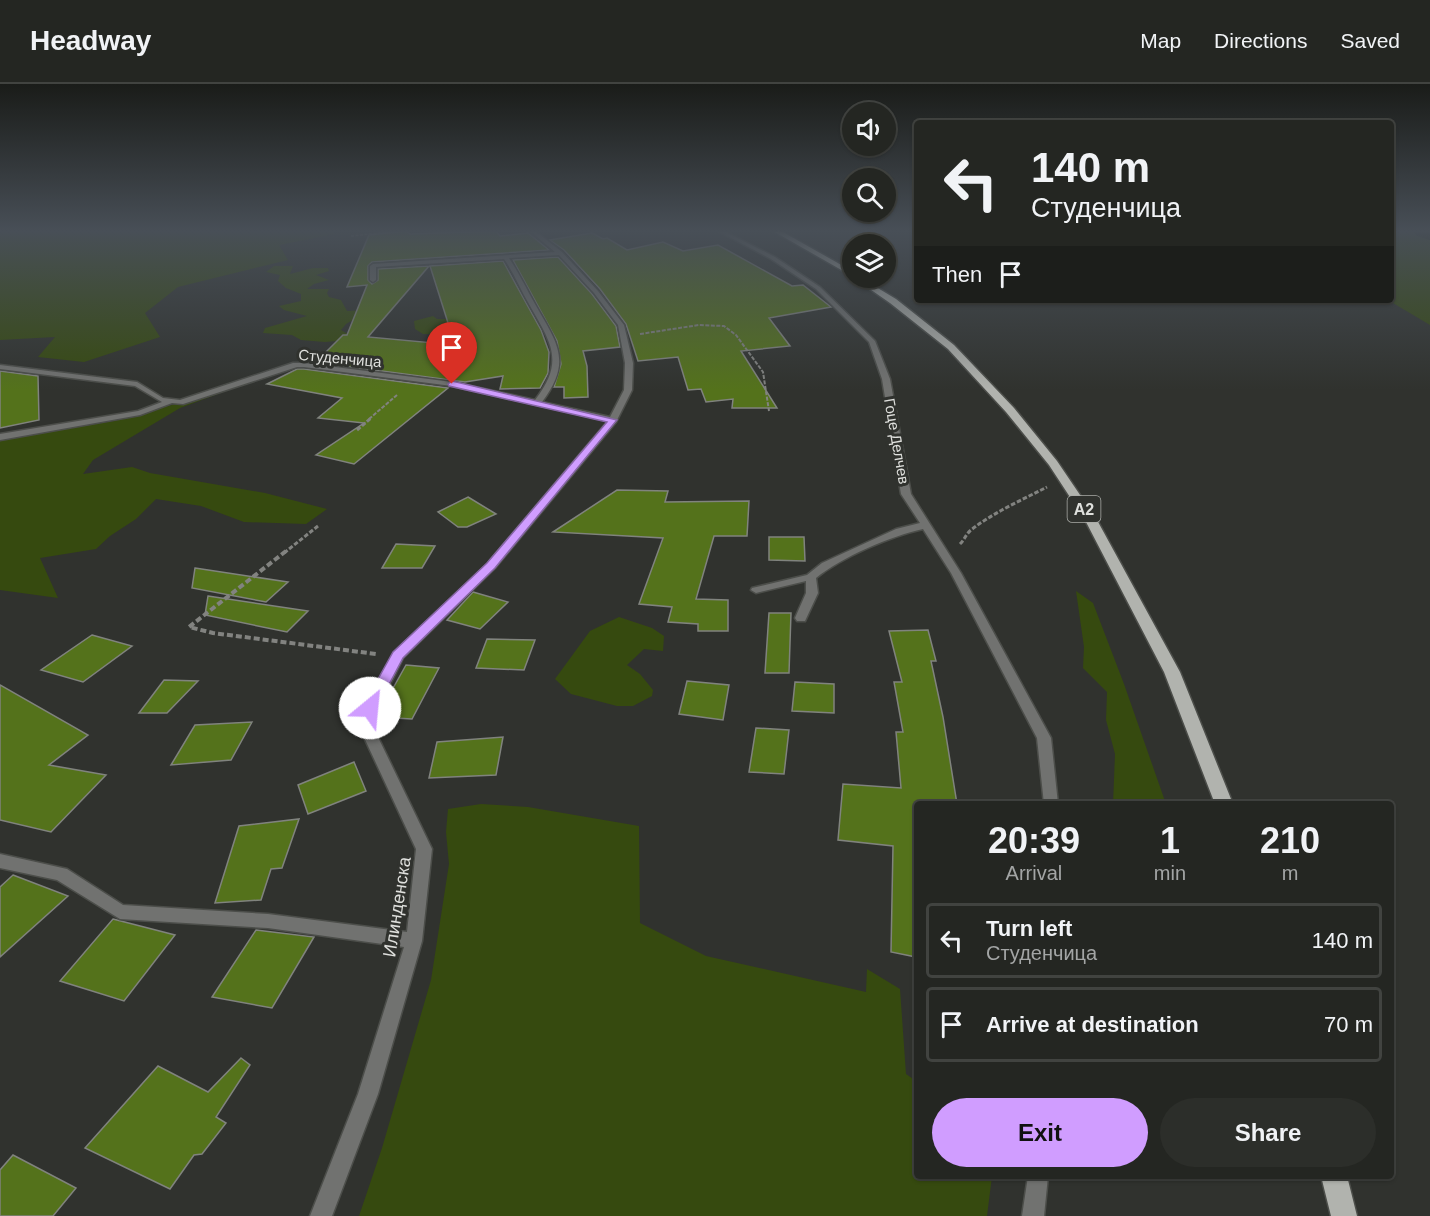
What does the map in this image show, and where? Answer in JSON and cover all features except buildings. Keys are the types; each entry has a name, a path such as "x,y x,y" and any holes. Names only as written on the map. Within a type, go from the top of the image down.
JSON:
{"main road":[{"name":"A2","path":"873,288 893,301 951,347 1010,410 1064,479 1091,520 1172,672 1223,801"},
{"path":"1335,1179 1344,1216"}],"street":[{"path":"523,284 532,304 549,330 556,350 554,379 551,388 538,402"},
{"name":"Илинденска","path":"321,1216 368,1094 414,941 424,849 365,721 398,656 491,566 613,420 628,390 629,363 621,325 588,284"},
{"name":"Гоце Делчев","path":"812,284 872,341 886,379 906,494 956,573 1044,738 1051,801"},
{"name":"Студенчица","path":"0,437 140,413 296,365 452,384 613,420"},
{"path":"0,367 137,384 168,403"},
{"path":"756,590 811,577 826,566 900,531 926,525"},
{"path":"801,618 812,592 811,577"},
{"path":"0,861 61,874 120,912 268,921 414,941"},
{"path":"1033,1216 1038,1179"}],"path":[{"path":"624,337 699,325 724,326 736,335 763,372 769,411"},
{"path":"357,430 387,405 412,379"},
{"path":"939,545 959,545 966,539 968,532 986,519 1064,479"},
{"path":"318,526 189,627 300,647 398,656"}],"green space":[{"path":"0,284 191,284 178,287 145,313 160,337 84,362 38,357 55,337 0,340"},
{"path":"281,284 315,284 307,289 329,289 327,293 329,297 341,300 347,311 370,310 346,324 341,330 346,333 364,333 348,340 325,342 301,340 292,335 263,333 265,328 307,316 284,310 279,306 301,301 301,294"},
{"path":"1394,284 1430,284 1430,325 1393,303"},
{"path":"433,316 437,319 452,319 455,334 423,334 415,329 414,321"},
{"path":"237,387 180,408 93,460 83,474 132,467 150,473 265,493 327,509 306,524 244,522 201,506 156,499 136,519 110,536 96,549 40,558 58,598 0,590 0,440 114,421"},
{"path":"1076,591 1093,603 1165,801 1113,801 1115,754 1106,720 1107,692 1083,668 1084,647"},
{"path":"619,617 652,628 664,636 663,651 644,649 627,665 640,674 653,690 652,696 633,706 617,706 571,694 555,679 590,631"},
{"path":"481,804 528,807 639,826 640,923 706,956 866,992 867,969 900,989 906,1074 914,1080 914,1179 992,1179 987,1216 359,1216 382,1148 431,980 449,864 446,832 448,809"}],"route":[{"path":"370,708 398,656 491,566 613,420 452,384"}]}
